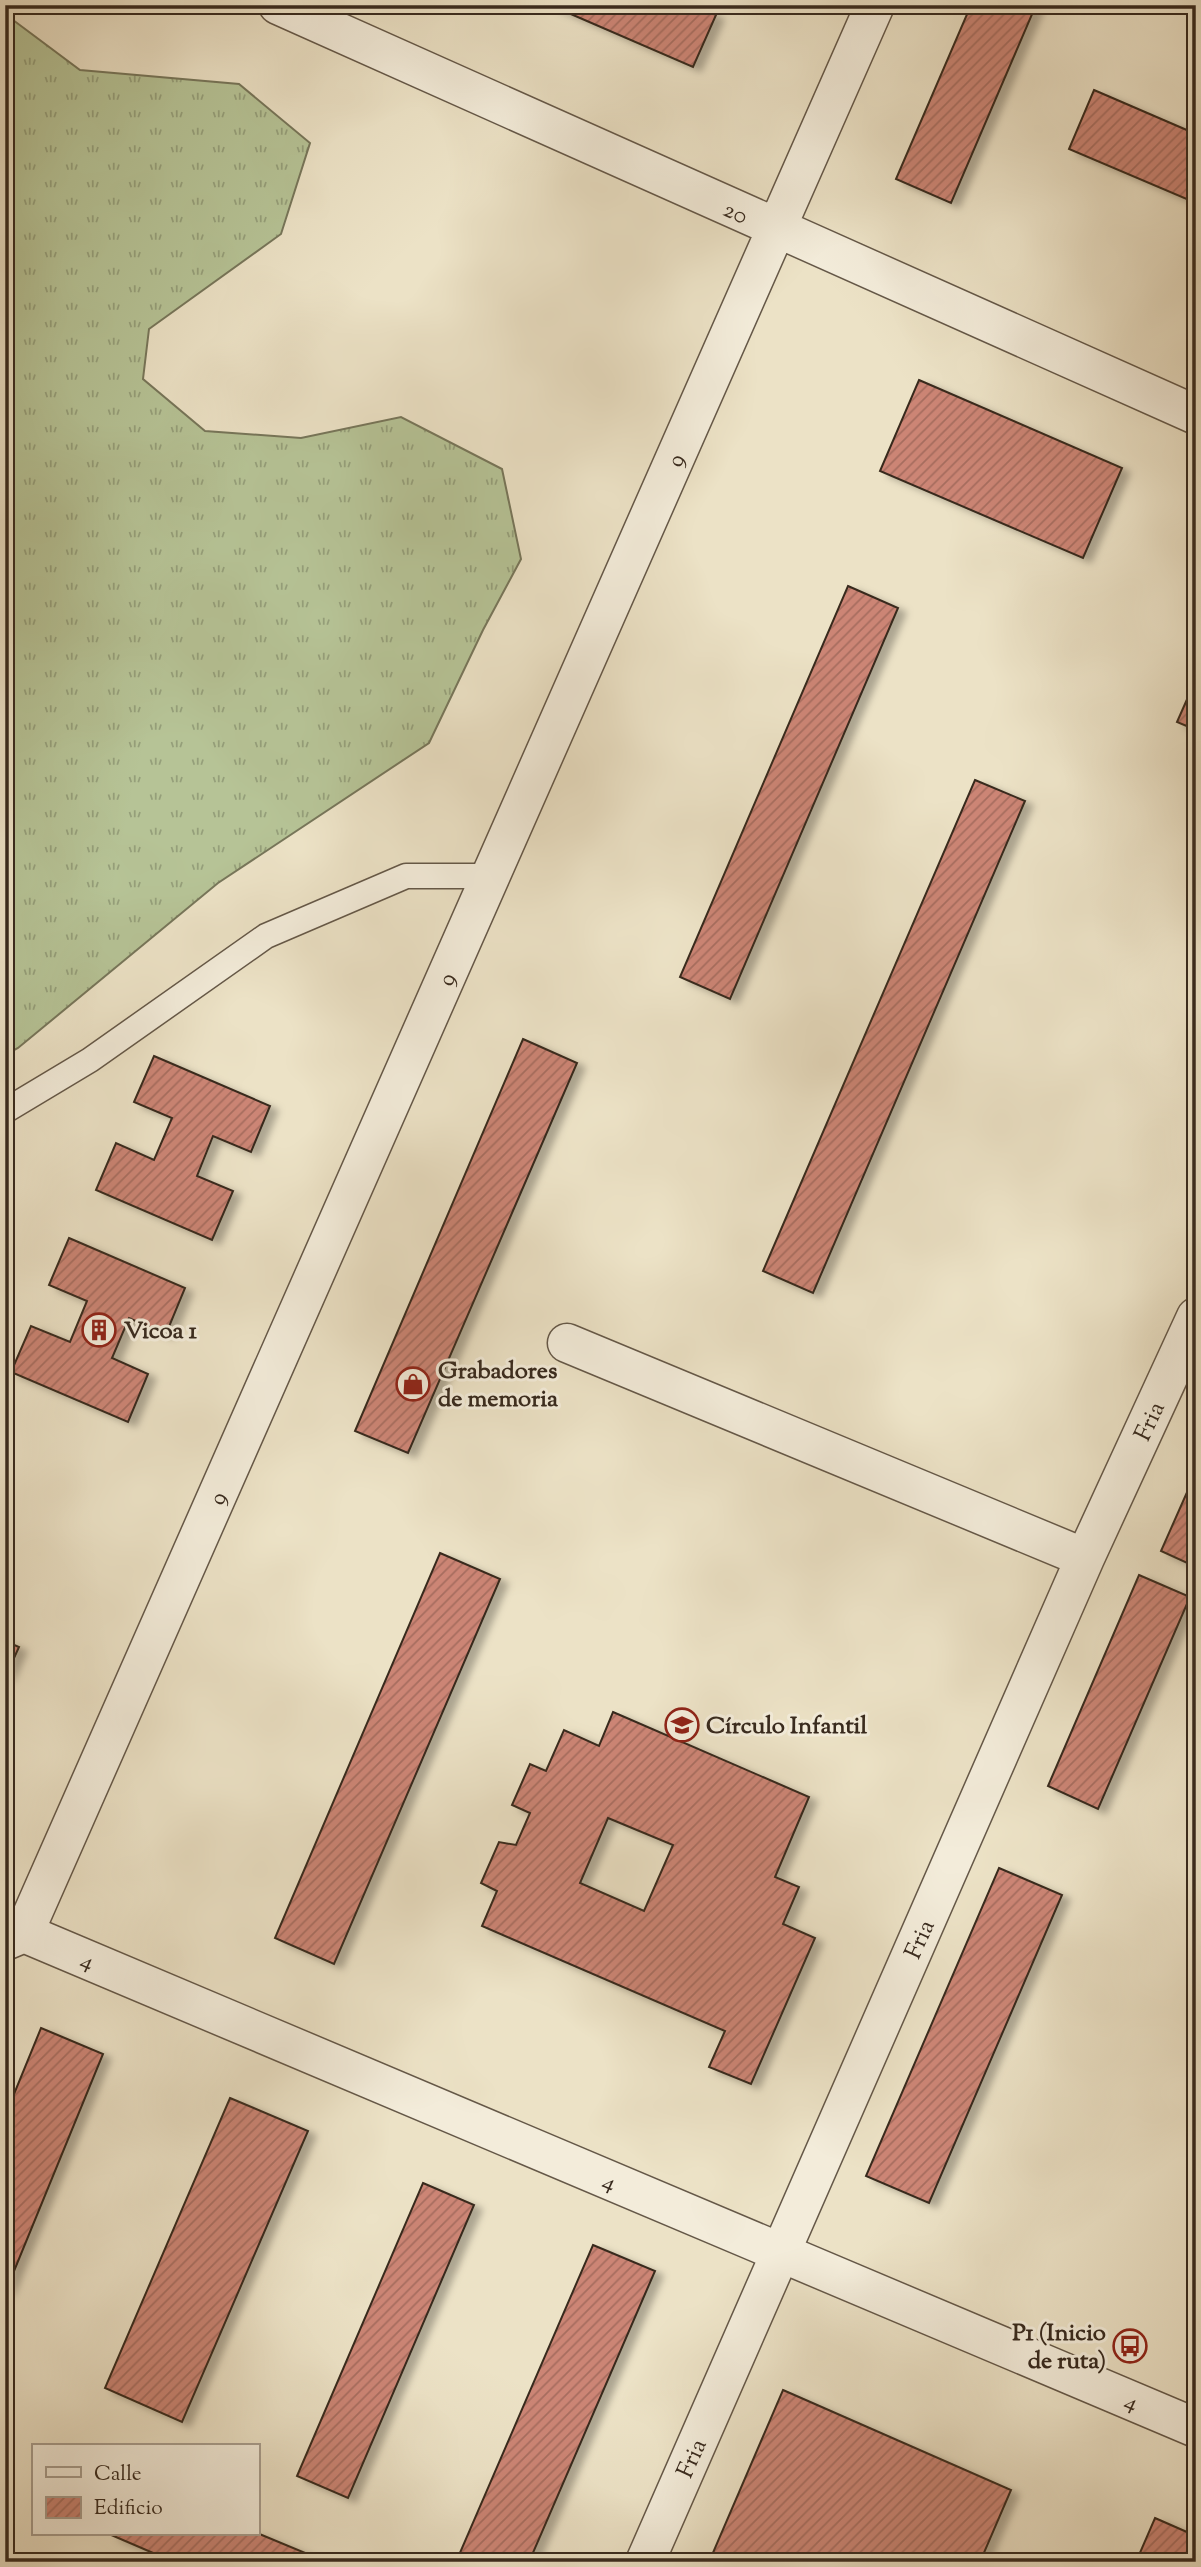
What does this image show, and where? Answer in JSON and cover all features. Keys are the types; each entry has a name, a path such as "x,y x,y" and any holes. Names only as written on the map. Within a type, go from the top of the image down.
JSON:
{"street":[{"name":"20","path":"278,5 776,230 1196,415"},
{"name":"9","path":"15,1937 491,876 875,5"},
{"name":"Fria","path":"645,2562 1085,1558 1196,1317"},
{"path":"567,1343 1085,1558"},
{"name":"4","path":"15,1937 782,2253 1196,2428"}],"lane":[{"path":"5,1111 90,1060 266,936 406,876 491,876"}],"green space":[{"path":"5,14 80,70 239,84 310,143 281,234 149,329 143,379 205,431 301,438 401,417 502,469 521,559 483,630 429,743 218,883 18,1048 5,1055"}],"building":[{"path":"550,5 694,5 716,15 693,67"},
{"path":"971,5 1036,5 951,203 896,179"},
{"path":"1094,90 1196,134 1196,203 1069,149"},
{"path":"919,380 1122,468 1083,558 880,471"},
{"path":"848,586 898,608 730,999 680,977"},
{"path":"1196,679 1196,730 1177,722"},
{"path":"975,780 1025,801 813,1293 763,1271"},
{"path":"523,1039 577,1063 408,1453 355,1431"},
{"path":"154,1056 270,1106 251,1152 213,1136 197,1176 233,1191 212,1240 96,1190 116,1143 154,1160 172,1118 134,1102"},
{"name":"Vicoa 1","path":"69,1238 185,1288 166,1334 129,1318 112,1358 148,1374 128,1422 11,1372 31,1326 70,1342 87,1301 49,1285"},
{"path":"1196,1472 1196,1567 1161,1551"},
{"path":"440,1553 500,1579 334,1964 275,1938"},
{"path":"1139,1575 1190,1597 1098,1809 1048,1786"},
{"path":"5,1641 19,1647 5,1678"},
{"path":"613,1712 809,1797 775,1877 799,1887 783,1924 815,1938 751,2084 709,2067 725,2031 482,1926 497,1891 481,1883 499,1842 516,1845 530,1813 512,1805 530,1764 546,1771 564,1730 599,1746","holes":["608,1818 673,1845 644,1911 580,1883"]},
{"path":"999,1868 1062,1895 929,2203 866,2176"},
{"path":"41,2028 103,2054 5,2293 5,2116"},
{"path":"230,2098 308,2131 182,2422 105,2388"},
{"path":"423,2183 474,2205 348,2498 297,2476"},
{"path":"593,2245 655,2271 529,2562 456,2562"},
{"path":"783,2390 1011,2490 980,2562 709,2562"},
{"path":"1155,2518 1196,2536 1196,2562 1136,2562"},
{"path":"259,2534 315,2557 313,2562 174,2562 114,2536 259,2536"}],"place":[{"name":"Vicoa 1","path":"99,1330"},
{"name":"Grabadores de memoria","path":"413,1384"},
{"name":"Círculo Infantil","path":"682,1725"},
{"name":"P1 (Inicio de ruta)","path":"1130,2346"}]}
